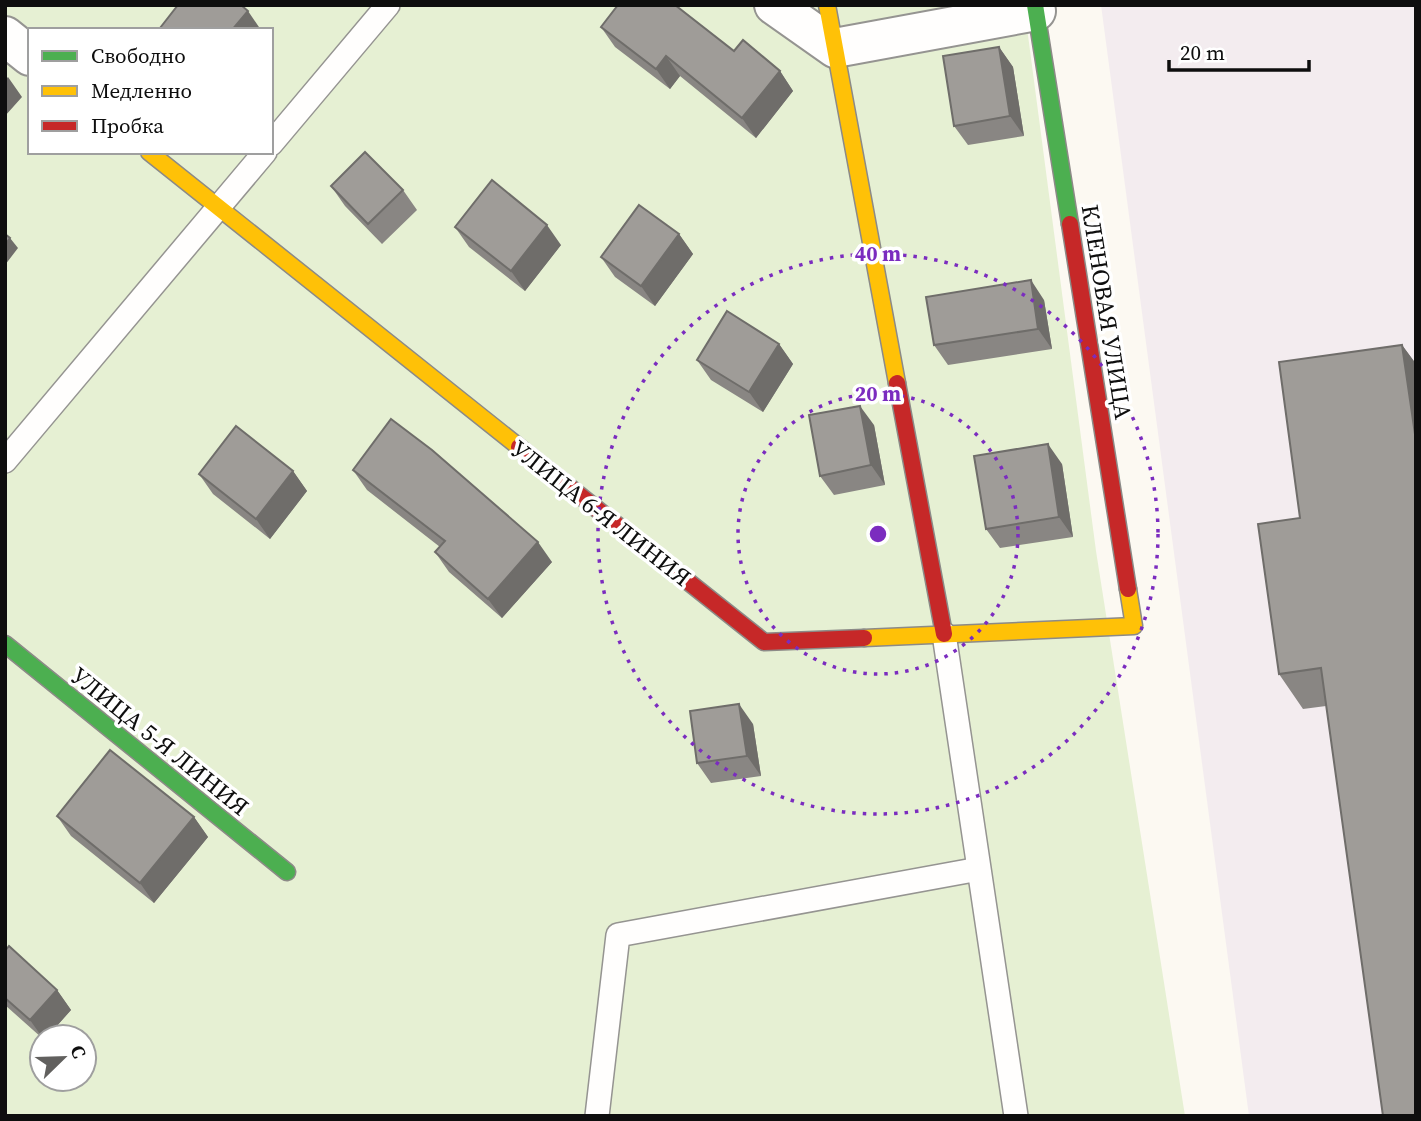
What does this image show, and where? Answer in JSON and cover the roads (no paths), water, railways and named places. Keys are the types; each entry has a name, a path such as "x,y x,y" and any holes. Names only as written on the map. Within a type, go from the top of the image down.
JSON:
{"street":[{"path":"775,5 835,48 1036,8"},
{"path":"827,5 944,634"},
{"name":"КЛЕНОВАЯ УЛИЦА","path":"1036,8 1134,626"},
{"path":"5,36 28,54"},
{"name":"УЛИЦА 6-Я ЛИНИЯ","path":"151,154 764,642 1134,626"},
{"name":"УЛИЦА 5-Я ЛИНИЯ","path":"5,644 287,872"}],"lane":[{"path":"273,142 388,5"},
{"path":"5,461 263,154"},
{"path":"944,634 1016,1116"},
{"path":"597,1116 618,935 979,869"}]}
